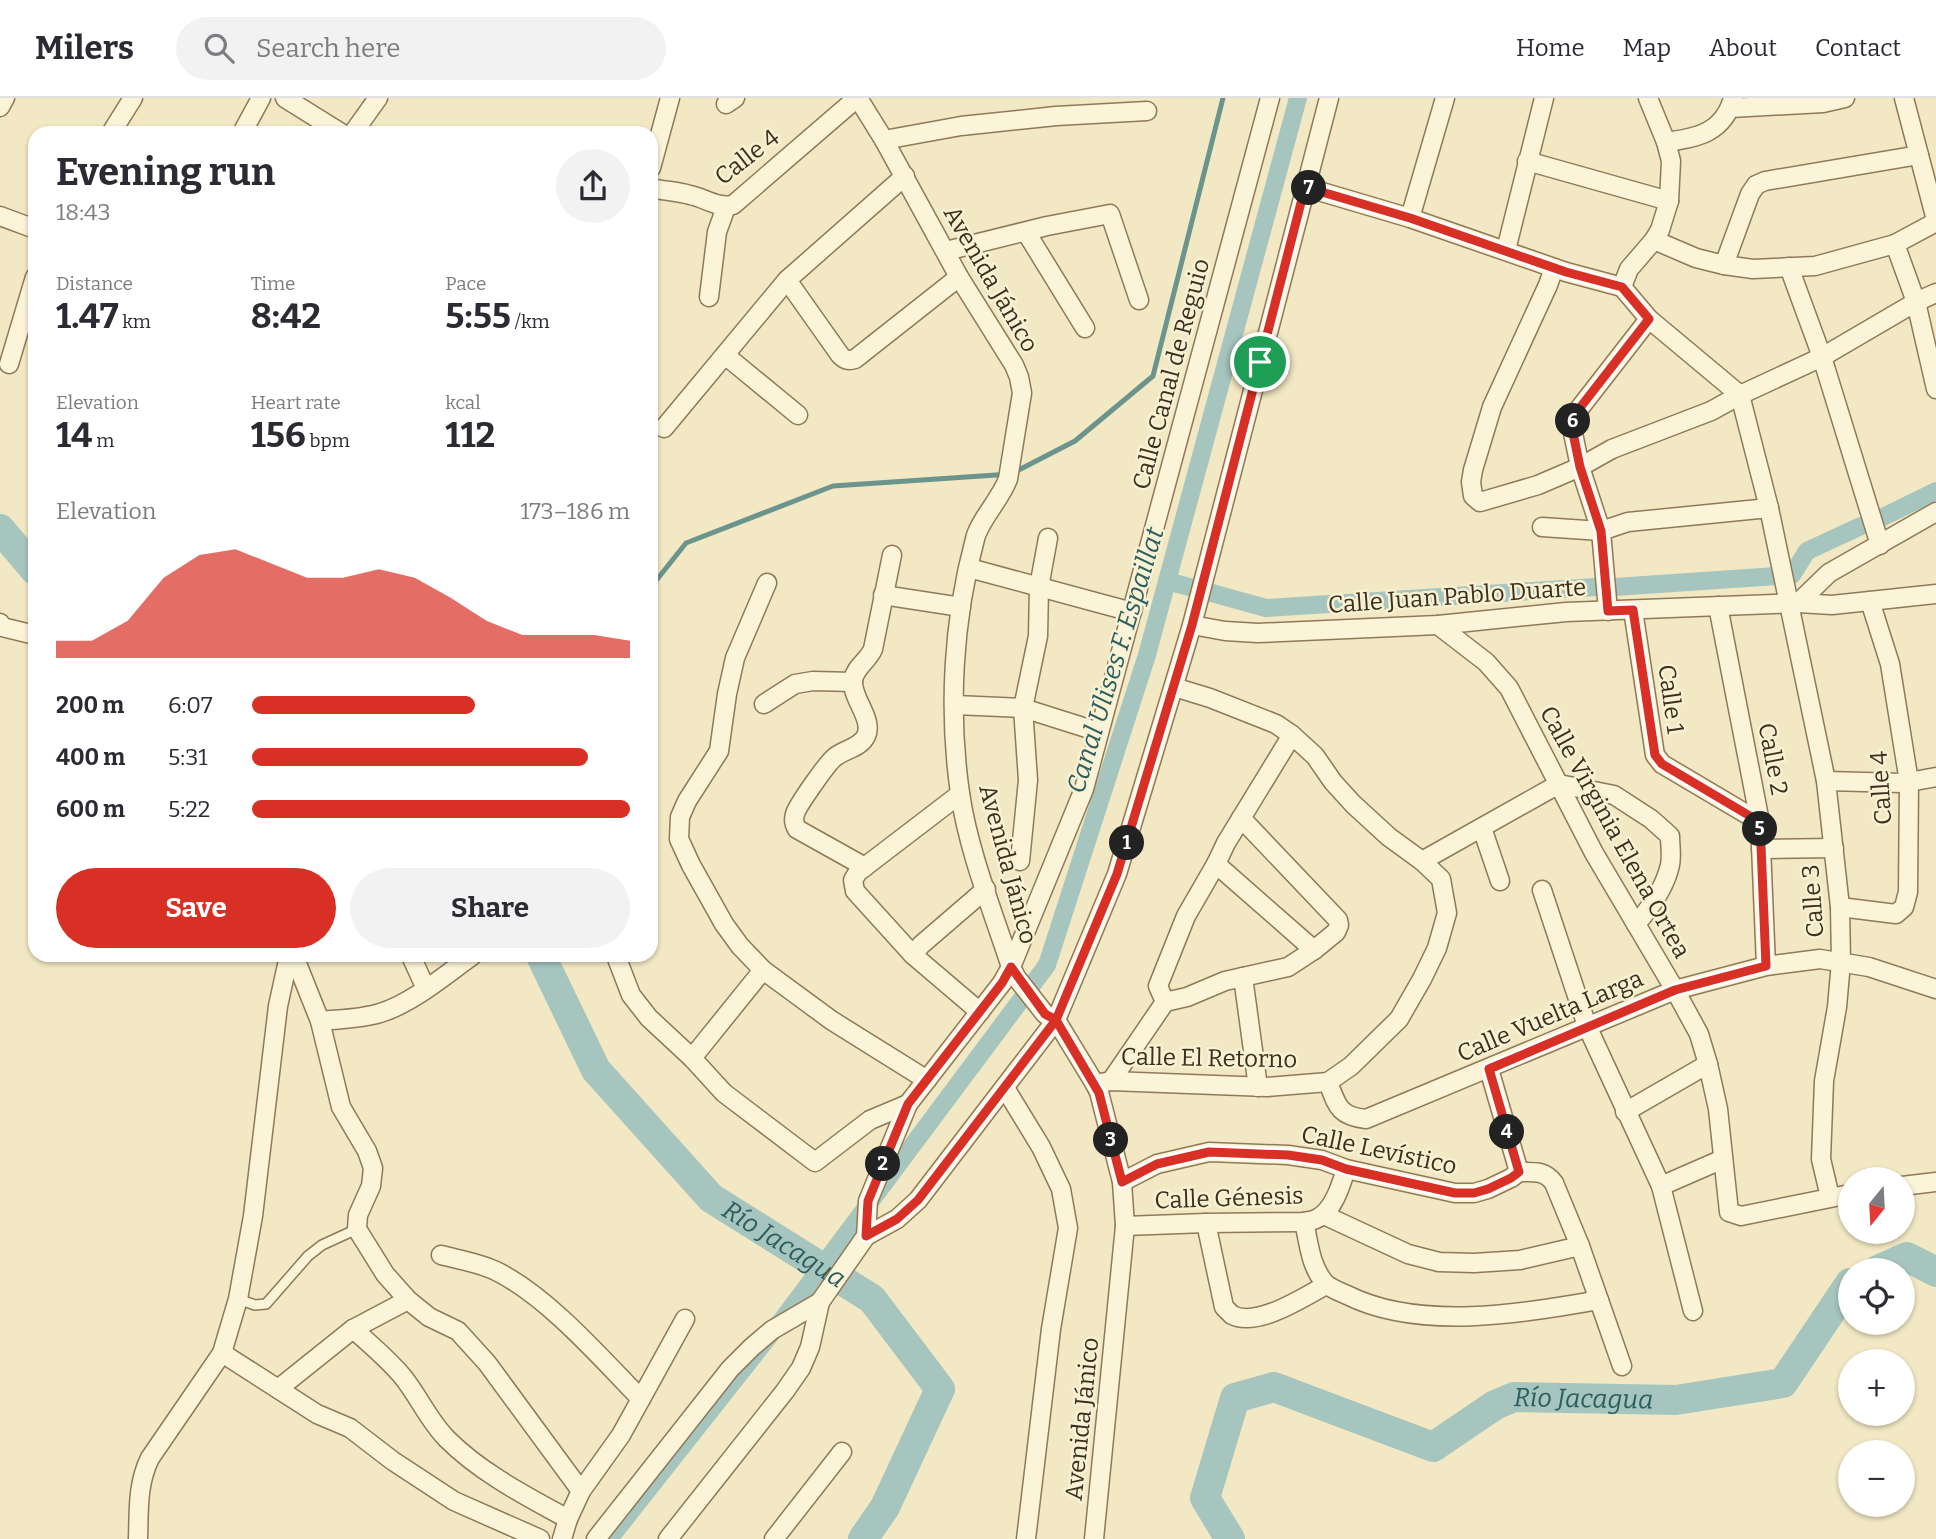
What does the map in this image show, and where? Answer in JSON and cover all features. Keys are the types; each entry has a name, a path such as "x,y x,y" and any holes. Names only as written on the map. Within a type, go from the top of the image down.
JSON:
{"street":[{"path":"0,107 5,98"},
{"path":"115,126 133,98"},
{"path":"246,126 261,98"},
{"path":"285,98 330,126"},
{"path":"358,126 378,98"},
{"path":"658,142 670,98"},
{"name":"Avenida Jánico","path":"858,98 1013,365 1022,393 1009,472 1003,491 975,536 961,607 954,677 955,737 960,794 970,840 1013,972 1103,1083 1099,1093 1122,1182 1125,1226 1094,1539"},
{"name":"Calle 4","path":"658,189 692,195 726,207 733,205 858,98"},
{"name":"Calle Canal de Reguio","path":"866,1236 868,1201 908,1104 1013,972 1084,789 1270,98"},
{"path":"668,1539 801,1368 810,1347 820,1302 866,1236 897,1219 918,1200 1004,1087 1051,1017 1117,874 1192,625 1329,98"},
{"path":"1410,218 1445,98"},
{"path":"1506,250 1544,98"},
{"path":"1622,287 1629,269 1660,230 1668,201 1671,161 1648,98"},
{"path":"1666,142 1692,139 1707,132 1721,123 1732,103 1823,103 1845,98"},
{"path":"1654,240 1696,258 1724,265 1753,269 1815,266 1895,244 1936,221 1904,98"},
{"path":"884,140 975,125 1056,116 1147,111"},
{"path":"1724,265 1750,194 1756,185 1765,181 1919,155"},
{"path":"1527,161 1668,201"},
{"path":"664,428 787,280 905,176"},
{"path":"1305,187 1410,218 1554,268 1622,287 1649,319 1740,395"},
{"path":"709,297 716,232 726,207"},
{"path":"946,251 1047,226 1110,214 1139,300"},
{"path":"0,216 28,226"},
{"path":"1026,232 1084,328"},
{"path":"1895,244 1916,302 1936,388"},
{"path":"1789,267 1822,357 1880,545"},
{"path":"1554,268 1492,407 1473,470 1471,482 1476,500 1485,501 1538,485 1580,467 1612,449 1711,411 1822,357 1936,293"},
{"path":"787,280 840,355 849,360 861,355 959,276"},
{"path":"9,364 28,300"},
{"path":"1608,611 1601,531 1580,467 1572,418 1649,319"},
{"path":"725,355 798,415"},
{"name":"Calle 3","path":"1740,395 1793,604 1826,781 1834,848 1840,907 1841,962 1837,1007 1824,1081 1821,1159 1830,1197"},
{"path":"1542,527 1601,531 1628,522 1769,508"},
{"path":"1793,604 1829,573 1936,512"},
{"path":"1020,860 1028,780 1023,708 1038,636 1039,587 1048,537"},
{"path":"865,867 797,830 794,817 798,806 834,757 860,744 867,735 868,723 853,691 853,682 855,672 870,657 873,649 892,555"},
{"path":"969,568 1132,612"},
{"path":"767,583 735,658 719,751 687,801 680,817 679,839 724,924 740,946 764,970 831,1020 927,1080"},
{"name":"Calle Juan Pablo Duarte","path":"1192,625 1225,632 1258,633 1438,625 1566,612 1832,605 1936,594"},
{"path":"883,595 961,607"},
{"name":"Calle 4","path":"1840,907 1896,914 1904,907 1908,892 1909,782 1890,664 1870,601"},
{"name":"Calle 2","path":"1718,606 1760,822 1766,966"},
{"name":"Calle 1","path":"1633,610 1655,755 1662,764 1760,822"},
{"path":"0,623 2,626 28,633"},
{"name":"Calle Virginia Elena Ortea","path":"1438,625 1486,662 1509,688 1594,853 1699,1034 1718,1109 1729,1212 1741,1216 1830,1197"},
{"path":"764,704 794,684 813,681 853,682"},
{"name":"Calle El Retorno","path":"1103,1083 1258,1087 1328,1082 1351,1066 1399,1020 1437,948 1447,913 1441,879 1353,804 1315,756 1292,735 1276,724 1174,687"},
{"path":"955,705 1023,708 1099,732"},
{"path":"1166,1002 1158,986 1186,916 1226,843 1292,735"},
{"path":"1826,781 1909,782 1936,777"},
{"path":"1422,861 1559,784 1614,795 1651,819 1670,836 1671,863 1664,882 1654,903 1636,924"},
{"path":"960,794 858,872 853,880 855,891 913,955 980,1012"},
{"path":"1103,1083 1166,1002 1187,997 1225,981 1288,967 1336,932 1338,920 1241,818"},
{"path":"1482,828 1500,881"},
{"path":"1761,849 1834,848"},
{"path":"1216,864 1314,950"},
{"path":"913,955 986,889"},
{"path":"1542,890 1587,1026 1661,1186 1693,1311"},
{"name":"Calle Vuelta Larga","path":"1328,1082 1338,1108 1350,1118 1366,1119 1675,990 1766,966 1820,959 1869,967 1936,989"},
{"path":"138,1539 140,1483 144,1470 222,1353 238,1299 253,1216 278,1006 288,962"},
{"path":"296,962 320,1021 341,1107 367,1151 373,1168 371,1186 358,1214 357,1229 385,1274 408,1300 429,1317 458,1331 487,1363 581,1492"},
{"path":"414,962 426,989"},
{"path":"320,1021 380,1013 426,989 464,962"},
{"path":"618,962 631,995 649,1018 692,1058 724,1093 815,1162 870,1120 908,1104"},
{"path":"692,1058 764,970"},
{"path":"1243,977 1258,1087"},
{"path":"1625,1112 1708,1064"},
{"path":"1489,1069 1519,1172 1537,1172 1551,1179 1580,1246 1622,1366"},
{"path":"1004,1087 1041,1147 1061,1189 1068,1228 1049,1342 1026,1539"},
{"name":"Calle Levístico","path":"1122,1182 1157,1164 1209,1152 1288,1155 1322,1160 1346,1169 1455,1193 1474,1193 1488,1189 1519,1172"},
{"path":"1661,1186 1723,1160"},
{"name":"Calle Génesis","path":"1125,1226 1304,1222 1316,1219 1324,1215 1341,1185 1346,1169"},
{"path":"1915,1184 1936,1182"},
{"path":"1830,1197 1838,1196"},
{"path":"1324,1215 1408,1254 1439,1262 1475,1264 1520,1260 1580,1246"},
{"path":"1304,1222 1314,1267 1326,1285 1365,1304 1404,1314 1467,1316 1542,1310 1599,1300"},
{"path":"1206,1223 1224,1307 1231,1315 1262,1317 1326,1285"},
{"path":"441,1255 488,1267 536,1297 641,1399"},
{"path":"278,1389 353,1329 408,1300"},
{"path":"596,1539 730,1369 772,1330 820,1302"},
{"path":"562,1539 581,1492 621,1435 685,1319"},
{"path":"353,1329 402,1377 446,1438 464,1454 512,1488 568,1519"},
{"path":"222,1353 317,1414 349,1428 454,1501 540,1539"},
{"path":"774,1539 842,1452"}],"lane":[{"path":"238,1299 255,1305 266,1304 315,1250 357,1229"}],"waterway":[{"path":"658,578 686,543 833,486 1011,474 1075,441 1153,376 1223,98"},
{"name":"Canal Ulises F. Espaillat","path":"609,1539 785,1316 1047,965 1147,655 1298,98"},
{"path":"1879,519 1936,491"},
{"path":"1792,575 1807,551 1861,526"},
{"name":"Río Jacagua","path":"0,529 28,562"},
{"path":"1615,587 1776,576"},
{"path":"1167,581 1193,588"},
{"path":"1208,592 1266,608 1596,587"},
{"name":"Río Jacagua","path":"544,962 596,1070 711,1198 872,1299 940,1389 885,1507 863,1539"},
{"name":"Río Jacagua","path":"1905,1258 1909,1258"},
{"name":"Río Jacagua","path":"1915,1261 1936,1272"},
{"name":"Río Jacagua","path":"1230,1539 1205,1498 1235,1398 1274,1387 1433,1447 1495,1405 1514,1397 1676,1400 1783,1383 1838,1301"}],"route":[{"path":"1260,362 1192,625 1117,874 1056,1020 1045,1014 1011,967 1002,983 908,1104 868,1201 866,1236 897,1219 918,1200 1056,1020 1099,1093 1122,1182 1157,1164 1209,1152 1288,1155 1322,1160 1346,1169 1455,1193 1474,1193 1501,1183 1519,1172 1489,1069 1675,990 1766,966 1760,822 1662,764 1655,755 1633,610 1608,611 1601,531 1580,467 1573,433 1572,418 1649,319 1622,287 1566,272 1410,218 1305,187 1260,362"}]}
